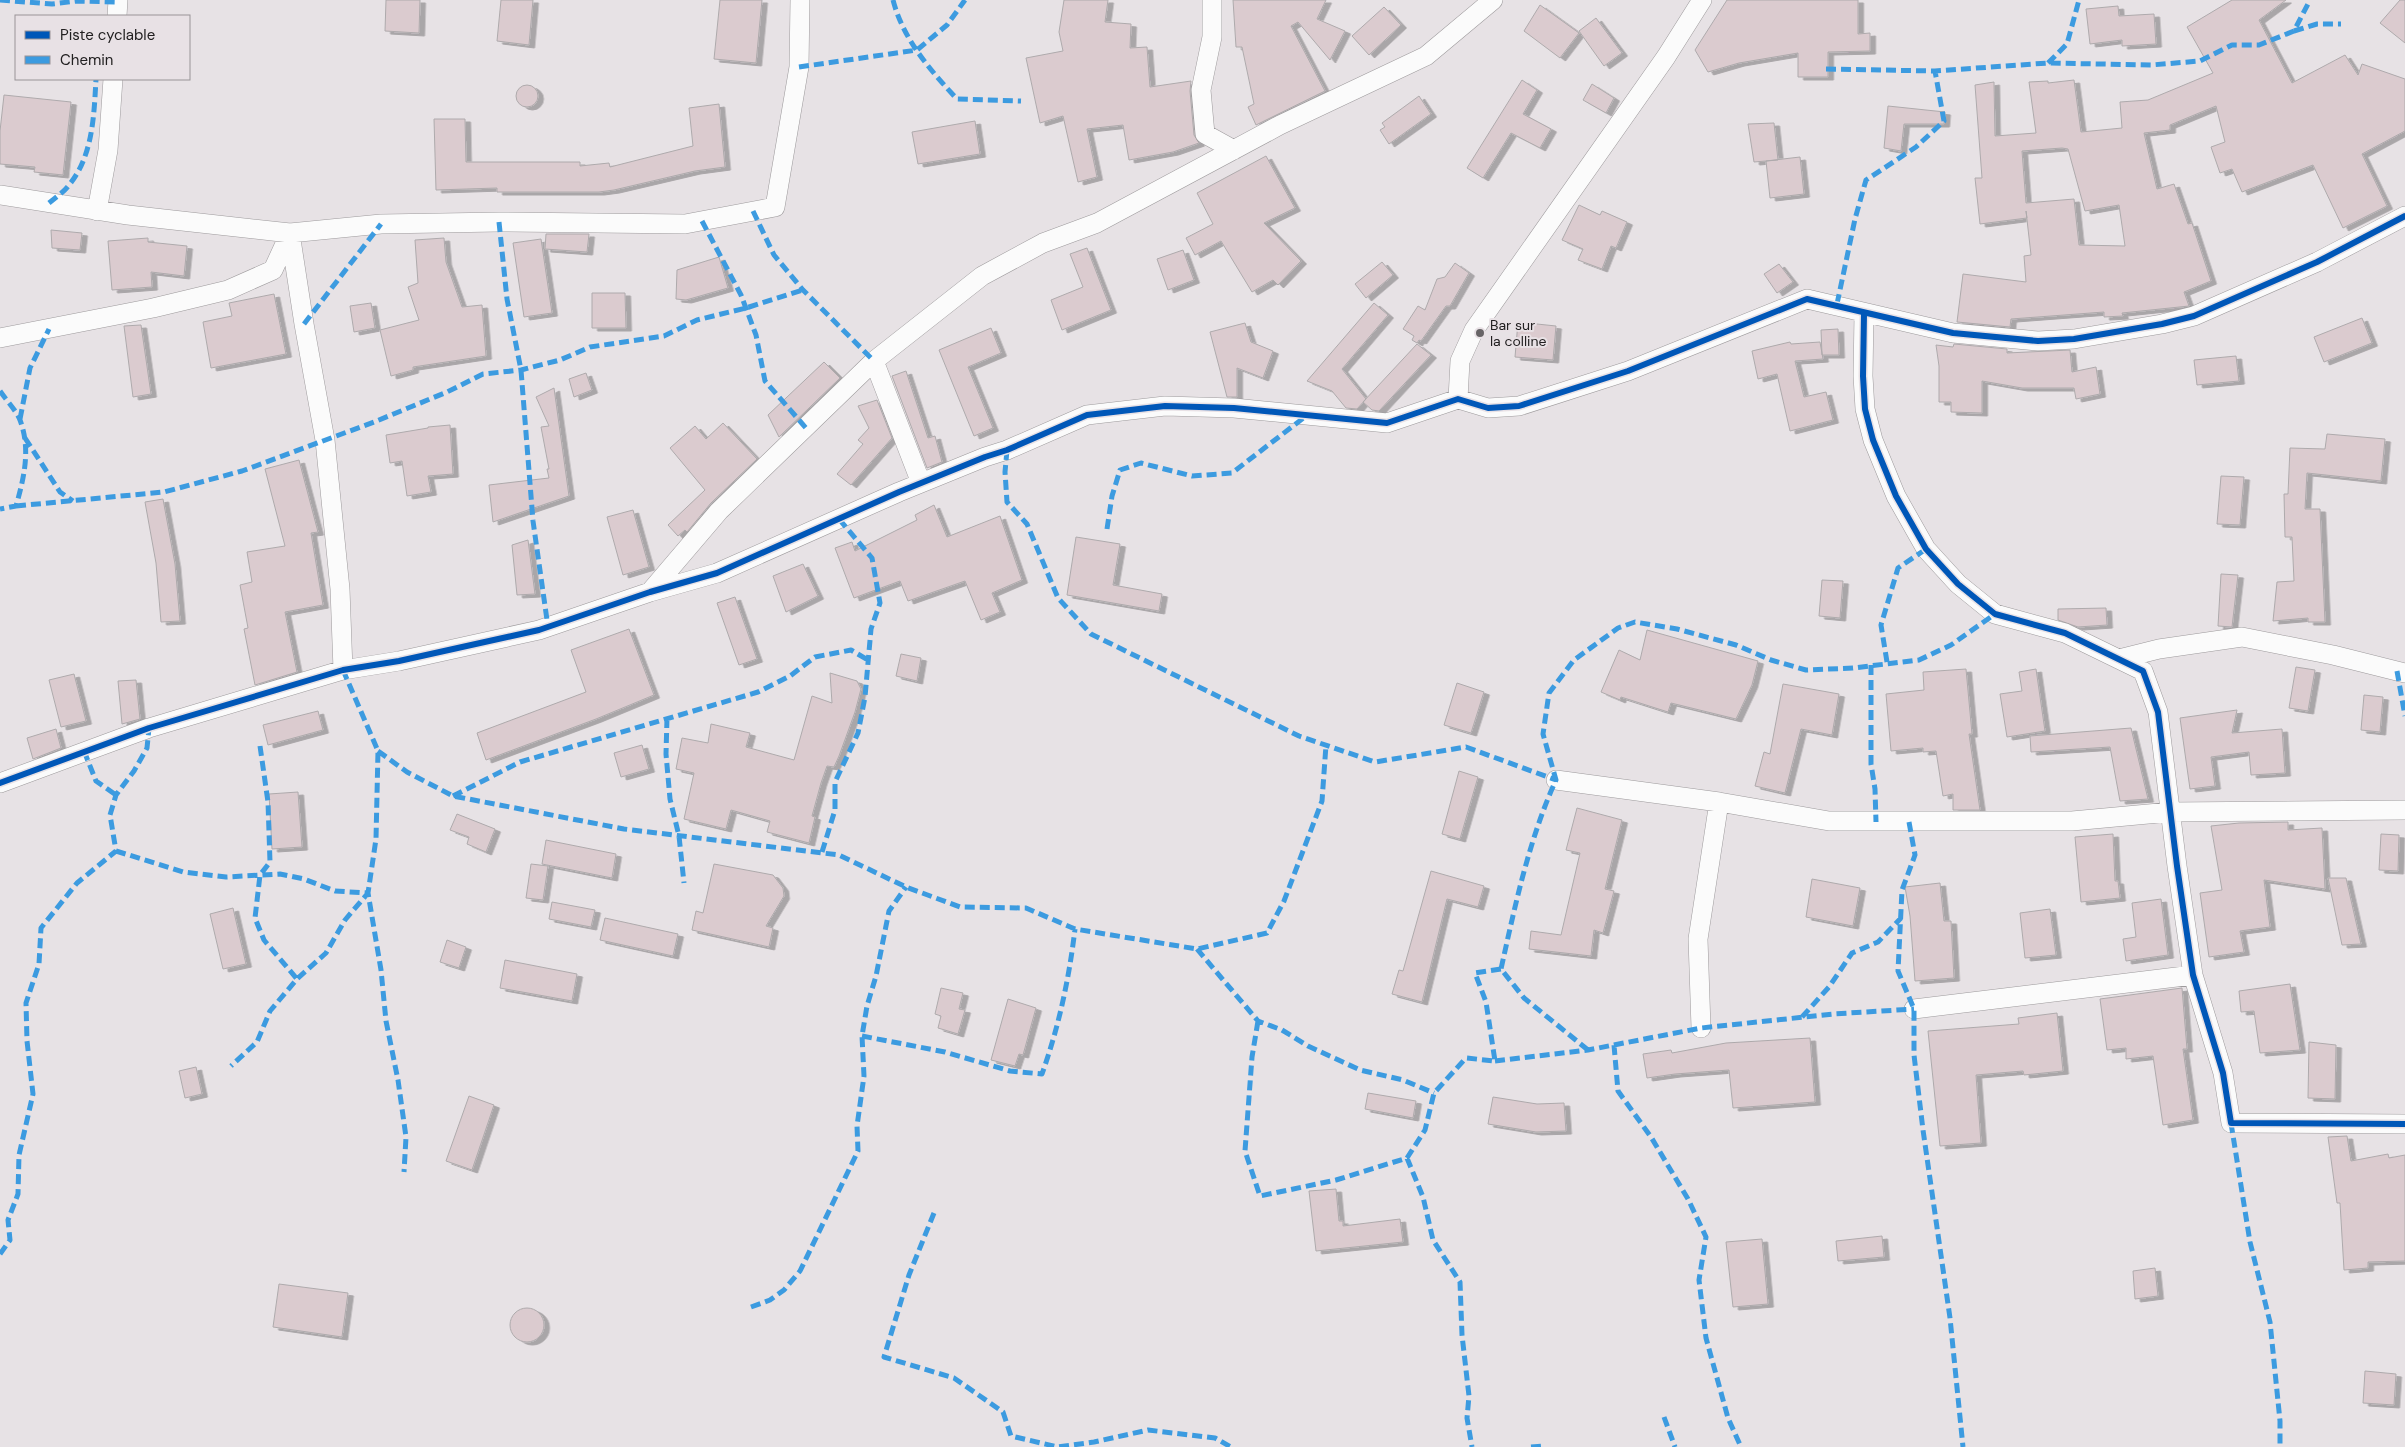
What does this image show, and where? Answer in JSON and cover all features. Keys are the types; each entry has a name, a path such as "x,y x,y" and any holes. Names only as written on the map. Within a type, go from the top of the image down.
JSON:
{"street":[{"path":"117,15 118,0"},
{"path":"0,195 97,211 290,233 381,224 499,222 685,224 775,207 799,67 800,0"},
{"path":"1212,0 1212,37 1201,90 1205,134 1234,150"},
{"path":"650,592 719,511 874,361 982,276 1043,243 1097,223 1280,125 1426,56 1493,0"},
{"path":"1458,400 1460,361 1474,330 1666,57 1702,0"},
{"path":"97,211 108,150 113,80"},
{"path":"0,782 149,728 344,670 399,661 539,630 650,592 717,573 921,483 1007,450 1087,415 1165,406 1234,408 1387,423 1458,400 1488,408 1519,406 1628,371 1807,299 1837,304 1864,314 1953,333 2038,341 2074,339 2162,324 2194,316 2317,262 2405,216"},
{"path":"0,338 153,308 228,290 273,270 290,233"},
{"path":"290,233 325,440 340,589 344,670"},
{"path":"1864,314 1863,376 1865,409 1873,440 1896,496 1926,549 1958,584 1995,614 2065,632 2143,671 2158,712 2193,975 2223,1073 2231,1123 2405,1124"},
{"path":"874,361 921,483"},
{"path":"2119,659 2159,649 2242,637 2333,655 2405,673"},
{"path":"1556,780 1719,802 1829,821 2072,820 2170,812 2405,810"},
{"path":"1701,1028 1698,938 1719,802"},
{"path":"1914,1009 2193,975"}],"building":[{"path":"386,0 420,0 419,33 385,31"},
{"path":"501,0 533,0 529,45 497,41"},
{"path":"720,0 762,0 756,63 714,59"},
{"path":"1064,0 1108,0 1105,22 1131,24 1130,48 1147,47 1150,87 1191,81 1190,91 1194,135 1199,143 1173,152 1129,160 1123,125 1087,129 1097,177 1078,182 1063,116 1040,123 1026,58 1063,51 1059,32"},
{"path":"1233,0 1326,0 1317,19 1345,31 1330,60 1298,22 1291,26 1325,91 1256,125 1248,107 1254,104 1242,47 1236,47"},
{"path":"1727,0 1858,0 1858,34 1870,33 1870,51 1828,52 1828,77 1798,77 1798,53 1739,63 1708,72 1695,50"},
{"path":"2232,0 2286,0 2259,20 2292,83 2345,55 2358,75 2362,64 2405,79 2405,131 2362,154 2387,206 2343,228 2313,165 2242,192 2232,169 2220,173 2211,147 2225,142 2216,106 2170,125 2170,130 2144,133 2157,189 2174,184 2188,224 2192,223 2211,281 2184,292 2189,306 2122,313 2123,316 2104,317 2104,312 2011,319 2010,327 1957,322 1963,274 2026,282 2024,256 2031,255 2027,218 1980,224 1975,178 1982,178 1975,85 1994,82 1995,136 2036,133 2029,82 2048,81 2048,83 2074,80 2081,132 2122,128 2120,102 2148,100 2213,73 2187,27","holes":["2068,149 2085,211 2119,205 2125,246 2079,245 2074,199 2026,203 2022,151"]},
{"path":"2400,0 2405,0 2405,43 2380,23"},
{"path":"1540,5 1579,33 1560,58 1524,31"},
{"path":"2118,6 2119,16 2154,14 2156,44 2122,46 2122,40 2090,44 2086,9"},
{"path":"1384,7 1401,25 1369,55 1352,36"},
{"path":"1596,18 1622,53 1604,66 1579,31"},
{"path":"1522,80 1537,90 1523,114 1551,129 1540,148 1511,133 1483,178 1467,168"},
{"path":"1592,84 1614,98 1606,113 1583,100"},
{"path":"527,85 535,88 538,96 535,104 527,107 519,104 516,96 519,88"},
{"path":"4,95 71,102 63,175 34,172 35,167 0,164 0,131"},
{"path":"1419,96 1431,114 1389,144 1380,130 1385,127 1382,123"},
{"path":"719,104 725,167 695,171 599,192 497,192 497,188 436,190 434,119 465,119 466,162 580,162 580,166 609,163 610,167 693,146 689,108"},
{"path":"1888,106 1945,112 1944,124 1904,124 1901,151 1884,148"},
{"path":"975,121 980,154 918,164 912,132"},
{"path":"1774,123 1778,160 1754,162 1748,124"},
{"path":"1266,156 1295,208 1264,223 1301,261 1278,285 1273,280 1252,292 1221,241 1195,255 1186,238 1213,224 1197,193"},
{"path":"1800,157 1804,194 1770,198 1766,161"},
{"path":"1579,205 1600,215 1602,211 1627,222 1616,248 1611,246 1602,269 1578,260 1583,249 1562,240"},
{"path":"51,230 82,233 80,250 52,248"},
{"path":"546,234 589,234 587,252 545,249"},
{"path":"148,238 148,242 187,246 184,276 151,272 152,287 112,290 108,241"},
{"path":"444,238 446,262 462,307 482,305 486,356 413,367 413,370 391,376 380,330 419,320 408,287 418,283 415,240"},
{"path":"541,239 552,313 524,317 513,243"},
{"path":"1087,248 1111,310 1062,330 1051,300 1083,287 1070,254"},
{"path":"1183,250 1194,280 1168,290 1157,259"},
{"path":"719,257 728,288 686,300 676,299 677,270"},
{"path":"1382,262 1393,275 1366,298 1355,284"},
{"path":"1455,263 1469,273 1450,306 1446,306 1421,341 1419,340 1417,343 1412,340 1414,336 1403,329 1418,306 1425,310 1437,279 1445,277"},
{"path":"1779,264 1793,282 1777,293 1764,274"},
{"path":"592,293 625,293 626,328 592,328"},
{"path":"274,294 286,354 211,368 203,322 232,316 229,303"},
{"path":"371,303 375,328 354,332 350,306"},
{"path":"1374,303 1388,315 1342,369 1366,399 1357,409 1346,408 1332,391 1307,381"},
{"path":"2362,318 2372,343 2324,362 2314,337"},
{"path":"1518,322 1556,326 1553,360 1515,357"},
{"path":"1245,323 1251,342 1273,351 1263,378 1237,368 1237,397 1227,397 1210,332"},
{"path":"141,325 151,394 133,397 124,326"},
{"path":"991,328 1001,353 968,367 993,428 974,436 939,350"},
{"path":"1838,329 1839,355 1822,355 1821,330"},
{"path":"1790,342 1791,344 1820,342 1823,359 1795,361 1804,397 1826,392 1833,420 1790,431 1777,374 1758,379 1752,351"},
{"path":"1417,344 1431,355 1379,411 1372,410 1363,402"},
{"path":"1954,344 2007,349 2007,353 2070,350 2072,372 2096,367 2100,394 2076,399 2074,388 2022,388 1982,381 1982,413 1951,412 1951,402 1939,402 1939,366 1936,345 1953,347"},
{"path":"2236,356 2239,381 2197,385 2194,360"},
{"path":"824,362 840,378 779,437 768,415"},
{"path":"906,371 928,438 935,436 942,462 927,468 892,376"},
{"path":"586,373 592,390 574,397 569,379"},
{"path":"554,388 569,496 493,522 489,485 549,478 541,427 549,426 536,397"},
{"path":"877,400 892,438 851,485 837,474 863,444 858,440 869,428 858,406"},
{"path":"723,423 757,459 711,503 687,532 685,530 678,536 668,525 705,490 670,448 695,426 706,439"},
{"path":"450,425 453,474 428,476 431,492 407,496 402,461 390,463 386,435"},
{"path":"2327,434 2385,439 2381,481 2307,473 2305,509 2320,509 2325,622 2308,622 2308,618 2273,621 2277,582 2294,581 2292,537 2285,537 2284,494 2288,494 2290,448 2325,449"},
{"path":"299,460 318,532 311,533 323,605 285,612 297,672 255,685 244,629 248,628 240,585 252,582 247,552 285,546 265,469"},
{"path":"2221,476 2244,477 2240,525 2217,524"},
{"path":"163,499 175,564 180,621 161,622 156,563 145,502"},
{"path":"934,505 947,537 1000,516 1022,580 992,593 1000,612 981,620 965,581 908,601 900,581 854,598 835,548 852,542 855,551 917,520 915,515"},
{"path":"633,510 649,567 623,575 607,517"},
{"path":"1076,537 1120,544 1113,585 1162,594 1159,611 1067,595"},
{"path":"528,540 535,594 517,595 512,545"},
{"path":"803,564 818,596 786,612 773,576"},
{"path":"2221,574 2238,575 2232,627 2218,626"},
{"path":"1822,580 1843,581 1840,618 1819,616"},
{"path":"735,597 757,659 739,665 717,603"},
{"path":"2106,608 2107,625 2078,627 2058,620 2058,609"},
{"path":"629,629 654,695 486,760 477,733 586,692 571,650"},
{"path":"1647,630 1758,661 1752,685 1736,719 1671,703 1668,712 1621,697 1620,700 1601,692 1619,650 1640,660"},
{"path":"901,654 921,658 917,681 896,676"},
{"path":"2296,667 2315,670 2308,711 2289,708"},
{"path":"1966,669 1972,734 1969,734 1980,810 1953,810 1953,794 1943,796 1936,751 1923,752 1923,748 1891,751 1886,694 1924,690 1923,672"},
{"path":"2036,669 2045,731 2007,737 2000,694 2022,691 2019,672"},
{"path":"830,673 857,681 861,689 839,756 834,767 827,766 821,783 812,816 815,817 809,843 767,832 770,821 731,810 726,829 684,819 694,773 676,769 682,738 708,743 711,724 750,733 746,747 794,760 812,696 832,703"},
{"path":"74,674 86,721 61,727 49,680"},
{"path":"136,680 140,719 122,724 118,681"},
{"path":"1457,683 1484,692 1471,733 1444,725"},
{"path":"1783,684 1839,694 1832,735 1801,729 1785,793 1755,786 1764,752 1770,754"},
{"path":"2364,695 2383,697 2380,732 2361,730"},
{"path":"2237,710 2232,733 2282,729 2285,773 2251,775 2249,752 2211,757 2215,786 2190,789 2180,718"},
{"path":"318,711 323,730 268,745 263,725"},
{"path":"2131,728 2148,799 2120,801 2110,747 2031,752 2030,736"},
{"path":"56,729 61,748 33,759 27,738"},
{"path":"642,745 649,769 621,777 614,753"},
{"path":"1459,771 1478,777 1460,839 1442,834"},
{"path":"298,792 302,847 272,849 269,794"},
{"path":"1577,808 1622,820 1605,889 1614,891 1603,933 1594,930 1591,956 1529,949 1531,931 1561,935 1580,853 1566,850"},
{"path":"457,814 495,829 486,852 467,844 469,837 450,830"},
{"path":"2288,822 2288,830 2322,828 2325,889 2264,880 2270,927 2240,931 2244,952 2209,957 2200,893 2222,890 2211,826 2239,823"},
{"path":"2113,834 2115,881 2118,881 2120,898 2081,902 2075,837"},
{"path":"2381,834 2399,835 2398,871 2379,870"},
{"path":"546,840 616,854 612,878 542,864"},
{"path":"531,864 548,866 543,900 526,898"},
{"path":"714,864 773,875 783,888 784,896 766,926 773,928 769,947 692,930 696,911 703,913"},
{"path":"1431,871 1484,886 1478,907 1447,899 1422,1002 1392,994 1399,970 1403,971"},
{"path":"2328,878 2346,878 2361,944 2342,945"},
{"path":"1812,879 1860,888 1853,926 1806,917"},
{"path":"1940,883 1944,921 1951,921 1954,978 1915,981 1910,916 1905,887"},
{"path":"2161,899 2168,955 2126,961 2123,939 2136,937 2132,903"},
{"path":"552,902 595,910 591,927 549,919"},
{"path":"233,908 246,964 223,969 210,914"},
{"path":"2050,909 2056,955 2025,958 2020,913"},
{"path":"605,918 678,934 673,956 600,940"},
{"path":"447,940 466,947 459,968 440,962"},
{"path":"505,960 577,974 572,1001 500,988"},
{"path":"2290,984 2300,1050 2260,1053 2254,1011 2241,1012 2239,991"},
{"path":"941,988 963,993 959,1009 965,1010 958,1034 938,1028 941,1016 935,1014"},
{"path":"2182,988 2187,1049 2183,1049 2193,1120 2163,1125 2153,1056 2126,1059 2126,1048 2107,1050 2100,999"},
{"path":"1008,999 1036,1008 1023,1055 1019,1054 1015,1066 991,1060"},
{"path":"2057,1013 2063,1071 2024,1075 2023,1071 1976,1075 1981,1143 1940,1146 1928,1031 2019,1024 2018,1018"},
{"path":"1810,1038 1815,1102 1733,1108 1729,1070 1647,1078 1643,1054 1671,1050 1672,1053 1726,1043"},
{"path":"2309,1042 2336,1045 2335,1099 2308,1098"},
{"path":"196,1067 202,1094 185,1098 179,1071"},
{"path":"1368,1093 1416,1101 1413,1118 1365,1109"},
{"path":"469,1096 494,1105 472,1170 446,1161"},
{"path":"1493,1097 1537,1104 1564,1103 1566,1131 1536,1132 1488,1124"},
{"path":"2347,1136 2351,1161 2388,1154 2389,1158 2405,1155 2405,1261 2368,1262 2368,1268 2344,1270 2340,1203 2337,1203 2328,1137"},
{"path":"1336,1189 1339,1221 1343,1221 1343,1226 1400,1219 1403,1242 1316,1251 1309,1191"},
{"path":"1882,1236 1884,1257 1838,1261 1836,1241"},
{"path":"1762,1239 1768,1304 1733,1307 1726,1242"},
{"path":"2155,1268 2158,1296 2135,1299 2133,1271"},
{"path":"279,1284 348,1293 342,1337 273,1327"},
{"path":"527,1308 534,1309 539,1313 543,1318 543,1332 539,1337 534,1341 527,1342 520,1341 515,1337 511,1332 510,1325 511,1318 515,1313 520,1309"},
{"path":"2365,1371 2396,1374 2394,1405 2363,1403"}],"marked path":[{"path":"0,0 52,4 77,1 118,2"},
{"path":"893,0 903,28 911,41 937,77 957,99 1021,101"},
{"path":"799,67 917,50 947,25 965,0"},
{"path":"2048,63 2067,44 2079,0"},
{"path":"1826,69 1935,71 2048,63 2151,65 2200,61 2232,45 2259,45 2294,31 2310,0"},
{"path":"2294,31 2317,24 2341,24"},
{"path":"1837,304 1855,219 1866,180 1916,147 1944,121 1935,71"},
{"path":"49,203 67,188 77,174 88,148 93,121 96,80"},
{"path":"753,211 774,255 803,290 874,361"},
{"path":"702,221 741,295 756,335 765,381 806,428"},
{"path":"499,222 507,299 521,370 533,521 548,627"},
{"path":"304,324 381,224"},
{"path":"16,506 164,492 242,471 374,422 447,392 483,374 521,370 560,360 590,347 664,336 697,320 746,308 803,290"},
{"path":"20,419 30,368 49,329"},
{"path":"0,391 20,420 26,453 22,485 16,506 0,509"},
{"path":"1107,529 1112,496 1120,470 1141,463 1192,476 1232,473 1306,416"},
{"path":"25,438 60,492 73,501"},
{"path":"1007,450 1005,472 1007,502 1027,524 1058,598 1091,634 1299,736 1375,762 1466,747 1556,780"},
{"path":"822,852 835,810 835,782 858,733 865,697 871,629 880,603 872,558 839,519"},
{"path":"1887,662 1881,625 1898,568 1926,549"},
{"path":"1588,1050 1524,998 1501,969 1530,849 1546,802 1556,780 1543,734 1549,693 1574,660 1618,628 1635,622 1677,629 1736,645 1771,660 1806,670 1853,668 1919,660 1951,645 1995,614"},
{"path":"453,796 520,762 758,692 790,676 815,657 851,650 868,660"},
{"path":"1871,665 1871,764 1875,789 1876,822"},
{"path":"343,670 378,751 376,839 368,893 381,970 386,1021 398,1080 406,1137 404,1172"},
{"path":"2397,671 2405,716"},
{"path":"667,718 666,754 670,799 679,836 684,883"},
{"path":"0,1254 10,1240 8,1220 18,1194 19,1155 33,1094 27,1041 26,1003 39,964 41,928 77,883 116,851 110,815 116,795 134,771 147,748 149,728"},
{"path":"378,751 407,772 453,796 624,829 839,855 906,887 960,907 1026,908 1075,929 1197,949 1267,933 1284,901 1322,801 1326,745"},
{"path":"260,746 268,802 270,862 260,875 255,918 264,940 297,979"},
{"path":"84,751 96,781 116,795"},
{"path":"1909,822 1915,855 1902,890 1898,971 1914,1009 1914,1055 1950,1318 1963,1447"},
{"path":"116,851 183,872 226,877 280,874 304,879 335,891 368,893 345,920 326,953 297,979 270,1011 257,1042 231,1066"},
{"path":"751,1307 770,1300 784,1290 800,1271 858,1151 857,1126 864,1076 862,1036 867,1006 876,976 889,911 906,887"},
{"path":"1802,1017 1829,987 1852,953 1878,942 1901,918"},
{"path":"862,1036 945,1052 1010,1071 1042,1074 1063,1002 1075,929"},
{"path":"1197,949 1258,1021 1282,1030 1308,1046 1360,1070 1403,1080 1434,1093"},
{"path":"1258,1021 1252,1057 1245,1151 1260,1196 1336,1180 1407,1158 1425,1130 1434,1093 1466,1058 1495,1061 1486,1002 1475,973 1501,969"},
{"path":"1495,1061 1588,1050 1701,1028 1833,1014 1914,1009"},
{"path":"1614,1045 1618,1091 1651,1137 1688,1199 1706,1237 1699,1280 1706,1338 1728,1418 1741,1447"},
{"path":"2231,1123 2250,1242 2270,1322 2280,1421 2280,1447"},
{"path":"1407,1158 1423,1197 1433,1240 1460,1282 1462,1335 1469,1396 1467,1418 1472,1447"},
{"path":"934,1213 909,1275 884,1357 954,1378 1003,1412 1011,1436 1058,1447 1094,1442 1148,1430 1215,1438 1231,1447"},
{"path":"1664,1417 1675,1447"},
{"path":"1531,1447 1545,1446"}],"cycle path":[{"path":"0,783 149,728 343,670 399,661 539,630 650,592 717,573 899,492 1007,450 1087,415 1165,406 1234,408 1387,423 1458,399 1488,408 1519,406 1628,371 1807,299 1953,333 2038,341 2074,339 2162,324 2194,316 2317,262 2405,216"},
{"path":"1864,314 1863,376 1865,409 1873,440 1896,496 1926,549 1958,584 1995,614 2065,633 2143,671 2158,712 2193,975 2223,1073 2231,1123 2405,1124"}],"place":[{"name":"Bar sur la colline","path":"1480,333"}]}
